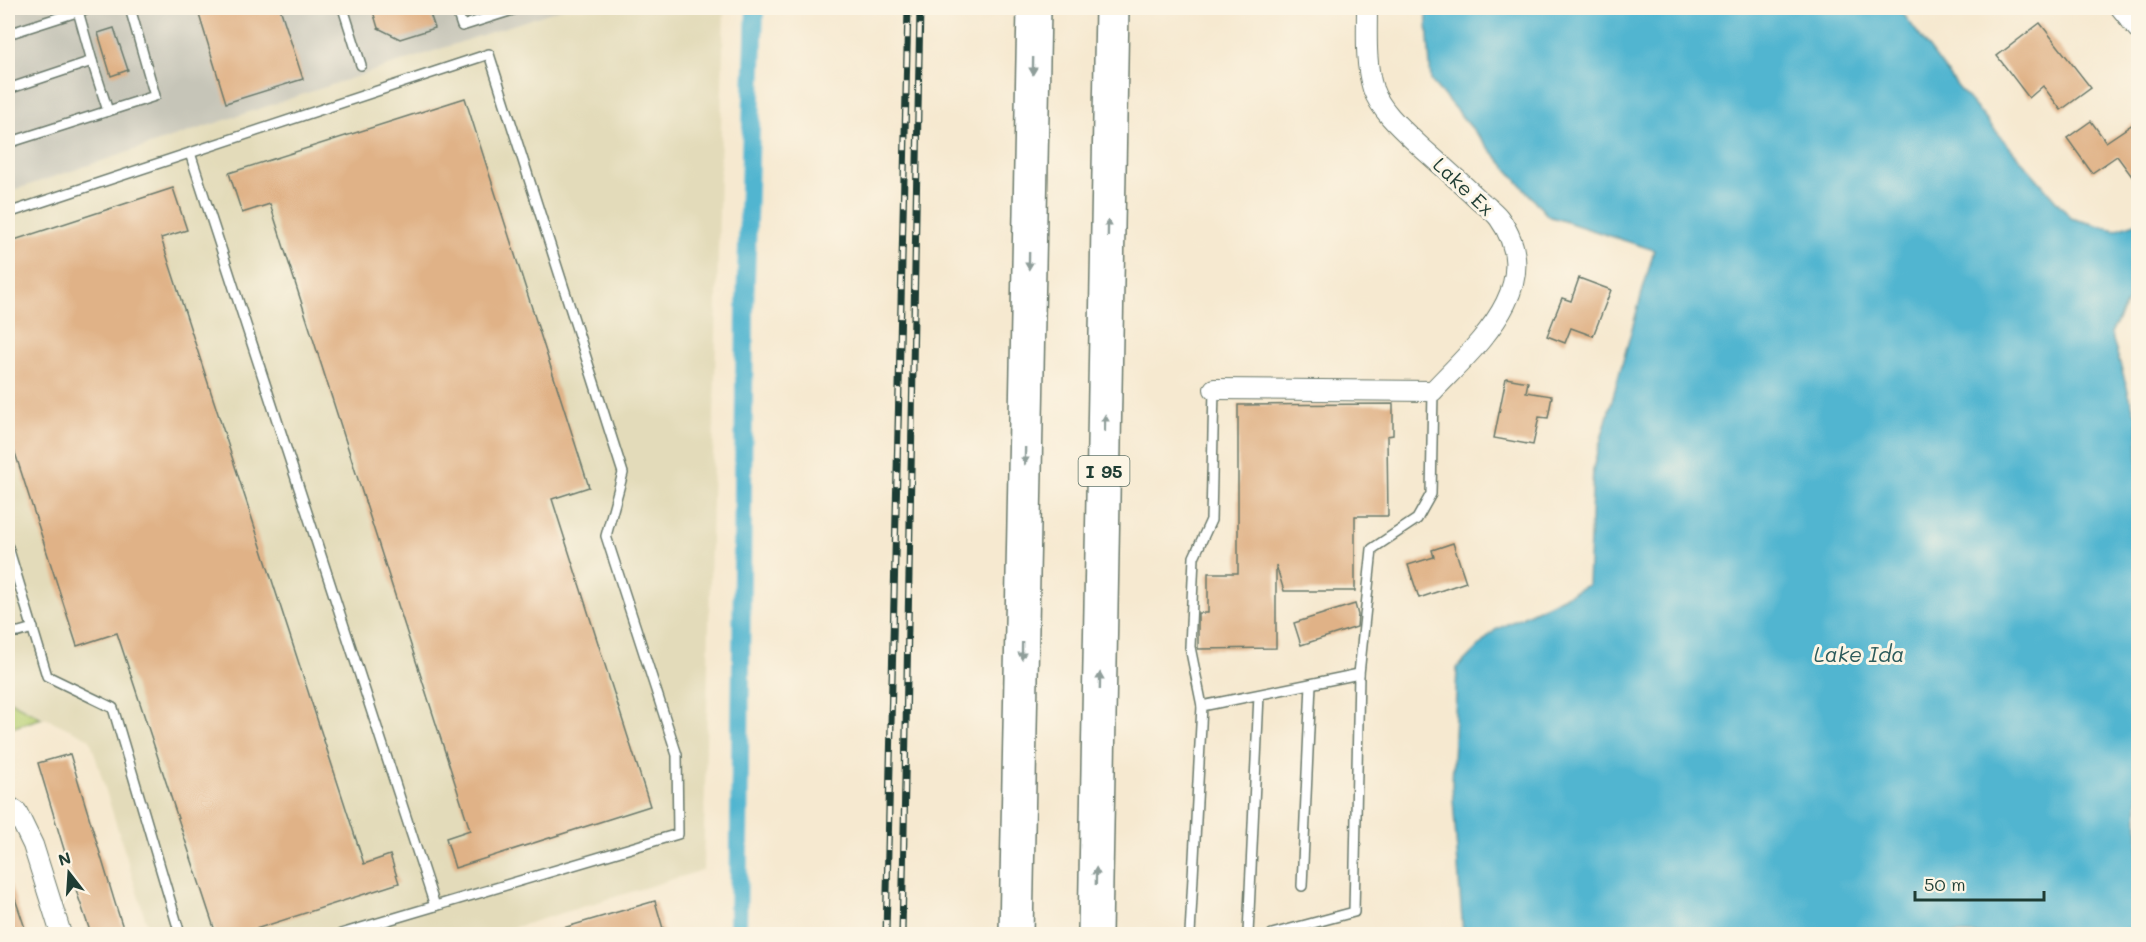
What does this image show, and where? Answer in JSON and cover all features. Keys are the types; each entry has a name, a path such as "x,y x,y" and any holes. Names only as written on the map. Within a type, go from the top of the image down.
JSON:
{"highway":[{"path":"1016,934 1034,8"},
{"name":"I 95","path":"1095,934 1112,8"}],"street":[{"name":"Lake Ex","path":"1367,8 1368,62 1373,90 1383,107 1404,131 1498,217 1511,239 1516,265 1512,291 1494,326 1433,391"},
{"path":"2121,8 2139,29"},
{"path":"1214,389 1433,391"},
{"path":"8,807 17,812 33,845 60,934"}],"lane":[{"path":"8,34 89,8"},
{"path":"8,143 155,96 130,8"},
{"path":"343,8 361,65"},
{"path":"456,8 462,26 519,8"},
{"path":"78,11 108,111"},
{"path":"8,213 489,54 623,473 606,536 677,755 678,834 341,934"},
{"path":"8,89 92,61"},
{"path":"190,153 435,906"},
{"path":"1190,934 1202,706 1190,647 1191,613 1194,557 1211,520 1214,389"},
{"path":"1272,934 1354,912 1359,674 1372,549 1417,519 1431,494 1433,391"},
{"path":"8,547 47,676 113,708 180,934"},
{"path":"8,632 33,628"},
{"path":"1202,706 1359,674"},
{"path":"1302,886 1311,684"},
{"path":"1248,934 1259,694"}],"shaded area":[{"path":"8,8 564,8 8,192"},
{"path":"564,8 724,8 703,870 493,934 150,934 90,739 8,700 8,192"}],"green space":[{"path":"8,700 42,718 8,729"}],"water":[{"name":"Lake Ida","path":"1426,8 1899,8 1958,87 2071,218 2115,230 2138,222 2138,288 2133,292 2111,333 2134,411 2138,416 2138,934 1463,934 1452,785 1457,668 1495,630 1588,585 1593,468 1654,250 1548,216 1431,81"}],"building":[{"path":"197,8 280,8 303,79 226,103"},
{"path":"372,8 428,8 435,28 400,39 378,28"},
{"path":"2040,23 2091,88 2061,110 2043,86 2029,98 1997,56"},
{"path":"114,28 128,70 111,76 98,33"},
{"path":"465,98 589,487 552,499 650,806 455,868 446,838 470,830 270,204 242,213 229,173"},
{"path":"2139,120 2139,186 2117,156 2092,173 2067,138 2091,121 2106,142"},
{"path":"173,188 187,230 161,238 364,864 390,855 399,883 240,934 216,934 117,633 77,646 8,431 8,242"},
{"path":"1579,278 1611,290 1593,336 1571,328 1565,343 1547,336 1562,298 1571,301"},
{"path":"1506,378 1528,382 1526,392 1552,396 1548,418 1539,417 1533,445 1494,438"},
{"path":"1393,404 1393,435 1387,436 1388,516 1355,516 1355,591 1284,591 1276,565 1276,648 1198,649 1198,613 1208,613 1208,573 1238,573 1238,405"},
{"path":"1453,543 1466,582 1419,598 1408,565 1434,557 1432,550"},
{"path":"1355,604 1358,615 1357,627 1301,645 1294,623"},
{"path":"70,754 125,934 91,934 78,896 38,763"},
{"path":"8,884 10,884 27,934 8,934"},
{"path":"655,901 664,932 657,934 554,934 553,931"}],"waterway":[{"path":"738,934 745,308 755,8"}],"railway":[{"path":"886,934 908,8"},
{"path":"902,934 920,8"}]}
